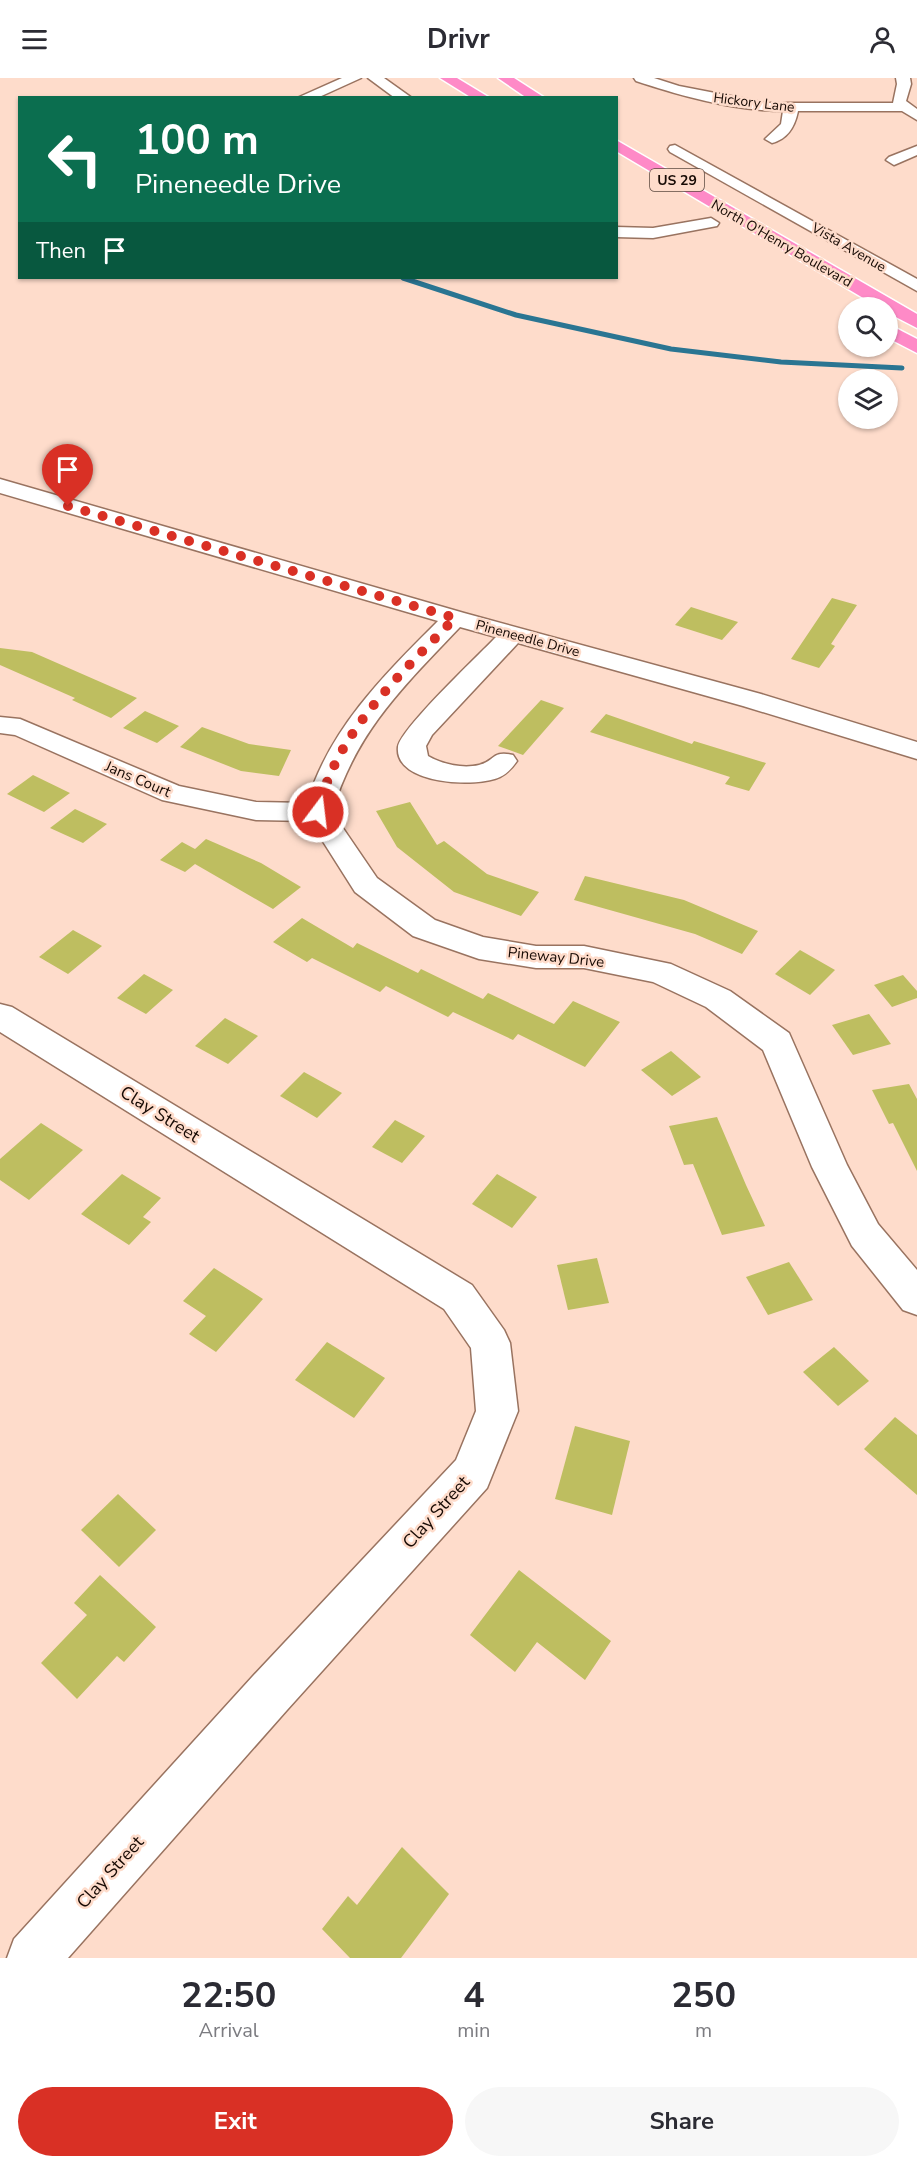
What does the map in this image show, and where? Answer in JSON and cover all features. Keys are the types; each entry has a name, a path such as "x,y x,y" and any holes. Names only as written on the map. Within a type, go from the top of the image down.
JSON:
{"highway":[{"path":"447,78 479,96"},
{"path":"464,78 493,96"},
{"path":"505,78 535,96"},
{"name":"North O'Henry Boulevard","path":"618,145 875,297"},
{"name":"North O'Henry Boulevard","path":"692,212 716,226 739,229 791,258 870,297"},
{"name":"North O'Henry Boulevard","path":"898,311 917,322"},
{"path":"898,336 917,347"}],"street":[{"path":"309,96 354,78"},
{"path":"375,78 402,96"},
{"name":"Hickory Lane","path":"641,78 663,87 737,103 791,108 914,112"},
{"path":"903,78 904,84 899,102 914,112"},
{"path":"772,139 788,126 791,108"},
{"name":"Vista Avenue","path":"675,149 782,209 908,275 917,286"},
{"path":"894,160 917,150"},
{"path":"737,216 782,209"},
{"path":"618,232 652,233 716,226"},
{"name":"Pineneedle Drive","path":"0,486 455,618 752,700 917,751"},
{"path":"318,812 323,789 346,743 389,687 455,618"},
{"path":"503,761 494,770 483,773 450,774 419,763 412,753 412,745 422,730 513,634"},
{"name":"Jans Court","path":"0,725 20,728 172,794 256,811 318,812"},
{"name":"Pineway Drive","path":"318,812 366,885 424,928 479,948 536,957 584,957 660,972 718,999 777,1042 830,1167 865,1234 917,1298"},
{"name":"Clay Street","path":"0,1016 458,1297 490,1342 496,1411 472,1474 270,1693 33,1958"}],"building":[{"path":"832,598 857,605 831,644 835,646 819,668 791,659"},
{"path":"691,607 738,622 722,640 675,625"},
{"path":"0,648 32,652 137,698 111,718 72,700 75,698 0,665"},
{"path":"541,700 564,708 523,755 498,746"},
{"path":"145,711 179,726 157,743 123,728"},
{"path":"606,714 692,744 694,741 766,763 749,791 725,784 730,777 590,732"},
{"path":"202,727 249,744 291,750 279,776 241,771 180,747"},
{"path":"33,775 70,793 44,812 7,794"},
{"path":"410,802 437,845 444,841 487,874 539,892 521,916 454,892 397,847 376,811"},
{"path":"75,809 107,824 83,843 50,828"},
{"path":"206,839 261,863 301,887 273,909 195,864 185,872 160,860 182,842 195,849"},
{"path":"585,876 684,900 758,931 742,954 695,934 574,900"},
{"path":"302,918 353,948 357,943 418,973 421,969 483,999 488,993 554,1024 573,1001 620,1022 585,1067 518,1034 513,1040 453,1012 448,1017 386,986 380,992 312,958 307,962 273,942"},
{"path":"73,930 102,946 68,974 39,957"},
{"path":"800,950 835,970 810,995 775,974"},
{"path":"144,974 173,990 146,1014 117,998"},
{"path":"903,975 917,991 917,998 892,1007 874,985"},
{"path":"869,1014 891,1044 853,1055 832,1025"},
{"path":"225,1018 258,1036 228,1064 195,1046"},
{"path":"671,1051 701,1077 672,1096 641,1070"},
{"path":"304,1072 342,1093 317,1118 280,1096"},
{"path":"909,1084 917,1099 917,1171 893,1123 889,1124 872,1090"},
{"path":"717,1117 765,1226 722,1235 693,1164 684,1165 669,1126"},
{"path":"395,1120 425,1136 402,1163 372,1147"},
{"path":"41,1123 83,1150 29,1200 0,1180 0,1159"},
{"path":"122,1174 161,1198 143,1217 151,1222 129,1245 81,1214"},
{"path":"497,1174 537,1197 512,1228 472,1204"},
{"path":"597,1258 609,1303 568,1310 557,1265"},
{"path":"789,1262 813,1300 768,1315 746,1277"},
{"path":"214,1268 263,1299 216,1352 189,1334 206,1316 183,1301"},
{"path":"327,1342 385,1378 354,1418 295,1380"},
{"path":"834,1347 869,1381 838,1406 803,1372"},
{"path":"895,1417 917,1435 917,1495 864,1449"},
{"path":"575,1426 630,1441 612,1515 555,1499"},
{"path":"118,1494 156,1530 119,1567 81,1530"},
{"path":"519,1570 611,1641 585,1680 537,1642 515,1672 470,1635"},
{"path":"100,1575 156,1627 124,1662 117,1656 77,1699 41,1663 87,1615 74,1603"},
{"path":"402,1847 449,1894 401,1958 350,1958 322,1929 348,1896 357,1905"}],"waterway":[{"path":"406,279 516,315 671,349 781,362 902,368"}],"route":[{"path":"68,506 455,618 389,687 346,743 323,789 318,812"}]}
